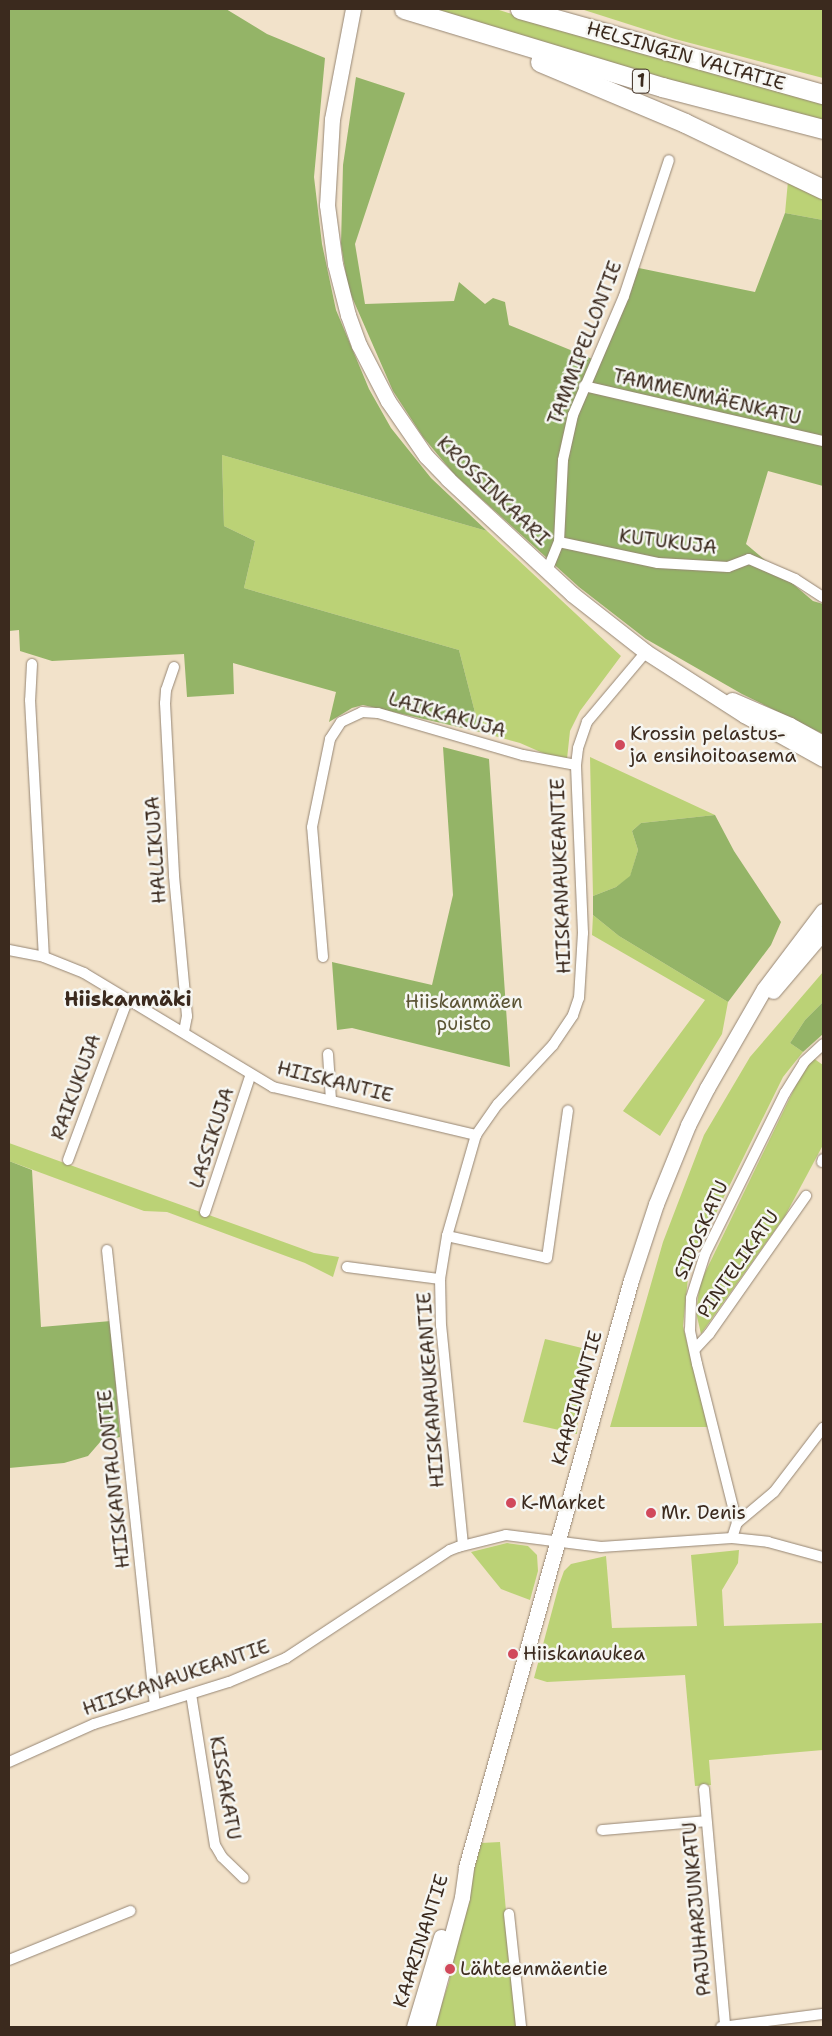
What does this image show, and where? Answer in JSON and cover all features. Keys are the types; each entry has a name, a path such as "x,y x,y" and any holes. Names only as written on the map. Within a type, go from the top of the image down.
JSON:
{"highway":[{"name":"HELSINGIN VALTATIE","path":"404,9 461,28 662,87 823,129"},
{"name":"HELSINGIN VALTATIE","path":"520,9 823,94"},
{"path":"461,28 685,123 823,190"}],"main road":[{"name":"KROSSINKAARI","path":"352,16 332,119 326,176 330,235 348,315 374,376 426,456 547,570 646,652 716,695 744,715 823,759"},
{"name":"KROSSINKAARI","path":"716,695 790,724 823,744"},
{"name":"KAARINANTIE","path":"427,2027 462,1897 466,1867 631,1280 656,1204 688,1126 735,1039 764,989 823,911"},
{"name":"KAARINANTIE","path":"735,1039 823,932"},
{"name":"KAARINANTIE","path":"414,2027 453,1895 466,1867"}],"street":[{"name":"TAMMIPELLONTIE","path":"547,570 559,542 565,453 573,415 624,296 669,160"},
{"name":"TAMMENMÄENKATU","path":"584,386 823,441"},
{"name":"KUTUKUJA","path":"559,542 668,564 728,566 749,559 795,579 823,597"},
{"name":"HIISKANAUKEANTIE","path":"9,1762 94,1724 258,1671 305,1648 450,1550 463,1545 446,1399 440,1279 447,1236 476,1135 498,1104 553,1045 573,1015 579,998 583,933 576,765 587,722 646,652"},
{"path":"32,664 30,700 44,957"},
{"name":"HALLIKUJA","path":"174,668 166,690 165,703 174,876 187,1016 184,1032"},
{"name":"LAIKKAKUJA","path":"323,956 312,826 330,739 341,722 362,712 378,713 523,755 576,765"},
{"name":"HIISKANTIE","path":"9,950 44,957 84,973 251,1074 285,1091 331,1100 476,1135"},
{"name":"RAIKUKUJA","path":"68,1160 128,999"},
{"name":"SIDOSKATU","path":"737,1523 695,1349 689,1314 699,1268 785,1093 804,1062 823,1044"},
{"path":"328,1054 331,1100"},
{"name":"LASSIKUJA","path":"205,1212 251,1074"},
{"path":"447,1236 547,1258 568,1110"},
{"name":"PINTELIKATU","path":"695,1349 709,1334 806,1196"},
{"name":"HIISKANTALONTIE","path":"108,1250 156,1704"},
{"path":"347,1267 440,1279"},
{"path":"732,1538 737,1523 774,1492 823,1428"},
{"name":"HIISKANAUKEANTIE","path":"450,1550 506,1535 601,1547 732,1538 768,1542 823,1557"},
{"name":"KISSAKATU","path":"191,1694 215,1845 222,1858 244,1878"},
{"name":"PAJUHARJUNKATU","path":"704,1789 723,2026"},
{"path":"602,1830 706,1821"},
{"path":"9,1960 130,1911"},
{"path":"510,1914 521,2027"},
{"path":"723,2026 823,2014"}],"green space":[{"path":"9,9 226,9 267,34 325,58 314,177 322,244 336,310 369,389 391,428 431,478 487,531 222,455 224,526 255,541 244,588 459,650 480,732 363,705 352,708 329,722 336,692 233,663 234,694 187,697 184,654 52,661 20,651 19,630 9,631"},
{"path":"430,9 496,9 571,33 823,101 823,121 682,86"},
{"path":"581,9 823,10 823,78 675,39"},
{"path":"356,77 405,93 355,244 365,304 454,301 459,282 485,304 493,298 505,302 509,325 595,360 634,267 755,292 785,213 823,220 823,486 768,471 746,544 813,601 823,604 823,734 742,694 646,639 579,587 454,474 423,437 393,391 348,288 341,244 343,165"},
{"path":"788,181 823,199 823,220 785,213"},
{"path":"222,455 487,531 621,656 580,711 570,731 567,759 552,757 520,743 480,732 459,650 244,588 255,541 224,526"},
{"name":"Hiiskanmäen puisto","path":"443,747 489,759 510,1067 352,1028 337,1030 332,962 432,985 453,895"},
{"path":"590,757 715,815 641,823 632,831 638,850 630,877 616,887 593,896"},
{"path":"715,815 734,851 781,922 771,945 728,1002 619,936 593,915 593,896 616,887 630,876 638,850 632,831 641,823"},
{"path":"593,915 619,936 728,1002 722,1034 660,1136 623,1111 705,1000 592,935"},
{"path":"823,972 823,1002 805,1020 790,1043 803,1052 783,1077 689,1268 683,1326 708,1427 610,1427 663,1242 704,1135 750,1057"},
{"path":"823,1002 823,1034 803,1052 790,1043 805,1020"},
{"path":"813,1058 823,1065 823,1145 785,1216 701,1334 696,1312 700,1283 796,1085"},
{"path":"9,1143 314,1253 339,1257 333,1277 305,1263 167,1212 144,1211 9,1161"},
{"path":"9,1161 32,1170 41,1327 111,1321 120,1437 101,1441 88,1456 64,1463 9,1468"},
{"path":"545,1339 582,1348 577,1434 523,1422"},
{"path":"507,1543 528,1546 537,1555 538,1571 530,1600 501,1589 471,1552"},
{"path":"739,1550 738,1563 722,1590 724,1626 823,1623 823,1750 709,1760 711,1785 695,1786 685,1675 547,1682 534,1678 559,1585 564,1571 571,1564 606,1556 612,1628 697,1626 691,1555"},
{"path":"500,1842 516,2027 434,2027 449,1982 457,1935 481,1843"}],"place":[{"name":"Krossin pelastus- ja ensihoitoasema","path":"620,745"},
{"name":"K-Market","path":"511,1503"},
{"name":"Mr. Denis","path":"651,1513"},
{"name":"Hiiskanaukea","path":"513,1654"},
{"name":"Lähteenmäentie","path":"450,1969"}],"district":[{"name":"Hiiskanmäki","path":"128,999"}]}
